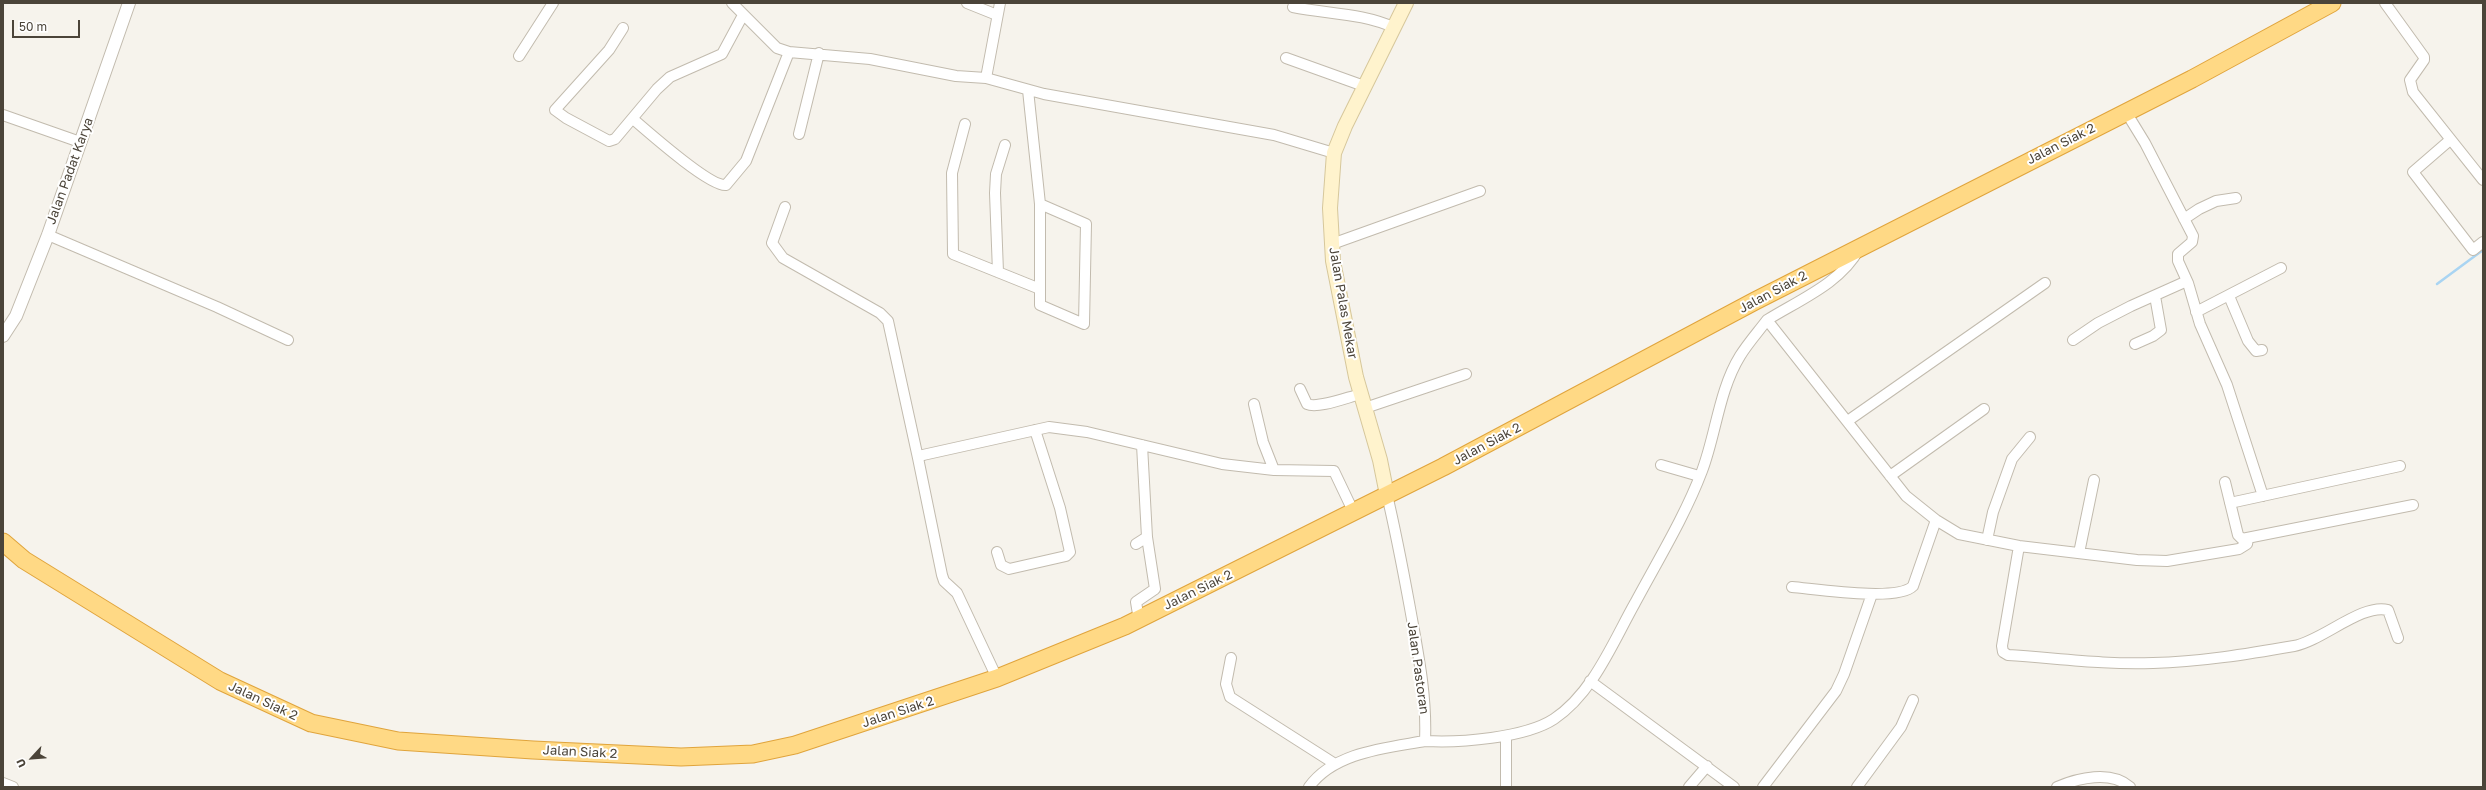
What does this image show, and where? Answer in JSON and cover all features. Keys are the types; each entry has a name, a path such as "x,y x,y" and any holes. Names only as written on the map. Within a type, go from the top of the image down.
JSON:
{"highway":[{"name":"Jalan Siak 2","path":"3,542 24,560 220,681 311,723 398,741 681,757 753,754 802,742 998,678 1102,637 1139,620 1354,513 1860,247 2126,112 2309,8 2332,3"}],"main road":[{"name":"Jalan Palas Mekar","path":"1387,495 1361,394 1333,261 1330,208 1334,154 1364,86 1395,28 1406,3"}],"street":[{"name":"Jalan Padat Karya","path":"3,336 16,316 48,235 129,3"},
{"path":"519,56 553,3"},
{"path":"732,3 777,48 789,52 819,53 911,66 956,76 986,78 1028,90 1274,135 1334,154"},
{"path":"967,3 997,15"},
{"path":"986,78 1000,3"},
{"path":"2385,3 2424,57 2424,60 2410,80 2413,92 2483,180"},
{"path":"1293,7 1354,15 1383,22 1395,28"},
{"path":"623,28 608,50 555,110 566,118 610,141 615,139 657,89 670,77 722,54 743,15"},
{"path":"633,119 677,157 714,181 726,185 746,162 789,52"},
{"path":"799,134 819,53"},
{"path":"1286,58 1364,86"},
{"path":"1028,90 1040,204 1040,305 1084,324 1086,224 1040,204"},
{"path":"2126,112 2194,239 2178,254 2178,261 2187,281 2196,312 2227,385 2263,496"},
{"path":"3,115 80,142"},
{"path":"965,124 952,173 953,254 1040,289"},
{"path":"2450,140 2413,172 2473,250 2483,242"},
{"path":"998,272 995,193 996,174 1005,145"},
{"path":"1332,244 1480,191"},
{"path":"2184,219 2199,209 2216,201 2236,198"},
{"path":"785,208 772,243 776,251 783,258 880,313 888,320 942,575 944,581 957,593 998,678"},
{"path":"48,235 288,340"},
{"path":"1310,787 1335,764 1366,753 1424,741 1506,736 1554,719 1590,681 1654,569 1699,476 1732,372 1740,356 1767,320 1839,275 1852,261 1860,247"},
{"path":"2196,312 2281,268"},
{"path":"2073,340 2098,323 2187,281"},
{"path":"1849,420 2045,283"},
{"path":"2135,344 2153,336 2161,330 2155,296"},
{"path":"2229,296 2248,341 2256,351 2262,350"},
{"path":"1767,320 1849,420 1906,496 1936,520 1960,534 2019,546 2167,561 2239,549 2247,544 2248,539"},
{"path":"1365,408 1466,374"},
{"path":"1300,389 1307,404 1310,406 1321,405 1361,394"},
{"path":"1254,404 1265,449 1274,470"},
{"path":"1890,476 1984,409"},
{"path":"918,458 928,453 1049,427 1142,445 1222,464 1274,470 1334,471 1354,513"},
{"path":"997,552 1001,565 1009,569 1066,556 1070,552 1060,508 1035,430"},
{"path":"1987,540 1993,512 2012,459 2030,437"},
{"path":"1139,620 1136,602 1155,589 1147,537 1142,445"},
{"path":"1661,465 1699,476"},
{"path":"2230,503 2400,466"},
{"path":"2079,553 2094,480"},
{"path":"2225,482 2238,535 2242,539 2248,539 2413,504"},
{"name":"Jalan Pastoran","path":"1387,495 1396,533 1421,672 1426,713 1424,741"},
{"path":"1792,587 1872,594 1896,594 1906,592 1913,586 1936,520"},
{"path":"1136,544 1147,537"},
{"path":"2019,546 2002,646 2003,652 2008,655 2153,663 2224,656 2300,645 2352,619 2381,608 2388,610 2392,616 2398,638"},
{"path":"1763,787 1836,691 1844,674 1872,594"},
{"path":"1231,658 1226,684 1230,697 1335,764"},
{"path":"1590,681 1734,787"},
{"path":"1857,787 1901,727 1913,700"},
{"path":"1506,736 1506,787"},
{"path":"1689,787 1707,766"},
{"path":"2057,787 2084,777 2123,781 2130,787"},
{"path":"3,783 13,787"}],"waterway":[{"path":"2437,284 2483,250"}]}
